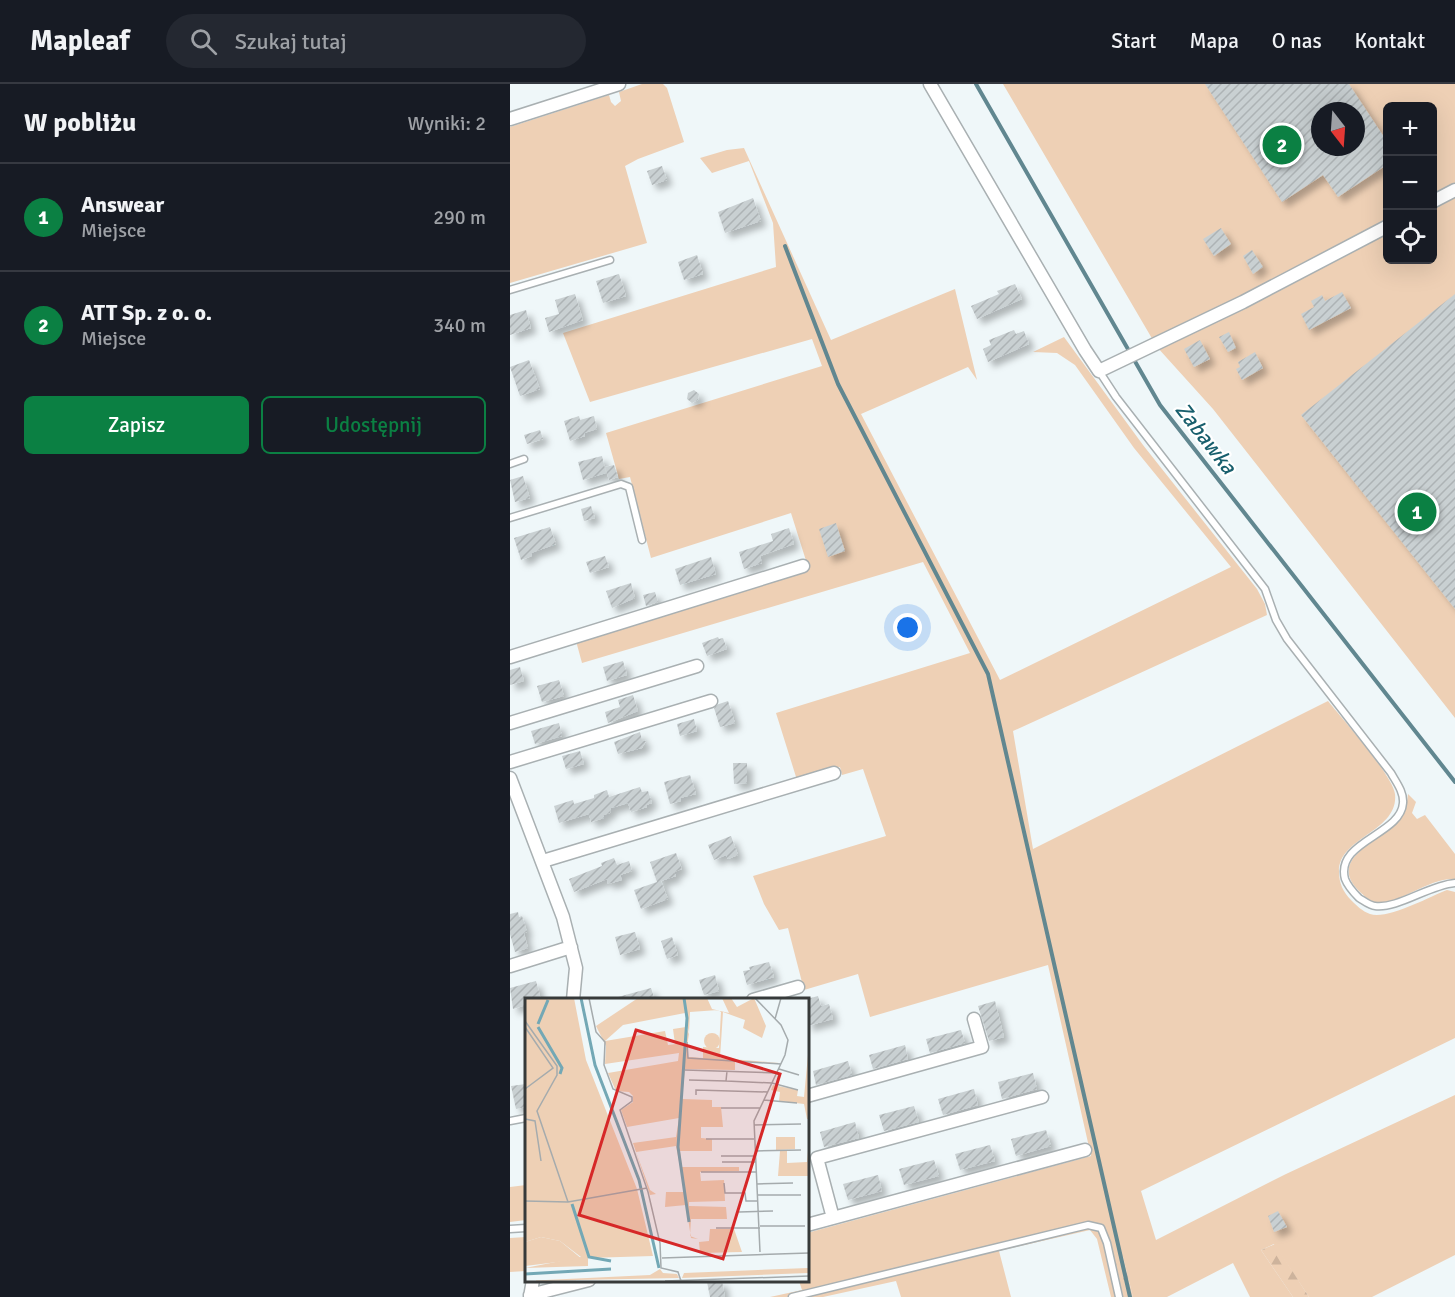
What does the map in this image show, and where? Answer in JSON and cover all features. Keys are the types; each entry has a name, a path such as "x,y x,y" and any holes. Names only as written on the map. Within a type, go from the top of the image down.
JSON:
{"street":[{"path":"510,119 619,84"},
{"path":"930,84 1099,371 1243,302 1383,229"},
{"path":"1437,199 1455,190"},
{"path":"510,657 803,566"},
{"path":"510,723 697,666"},
{"path":"510,762 711,701"},
{"path":"543,861 834,773"},
{"path":"510,778 513,794 543,861 563,916 576,968 573,998"},
{"path":"510,966 571,947"},
{"path":"760,998 798,987"},
{"path":"808,1096 982,1047 975,1019"},
{"path":"833,1218 812,1160 1042,1097"},
{"path":"808,1225 1085,1150"},
{"path":"530,1296 585,1282"}],"lane":[{"path":"510,290 610,260"},
{"path":"1099,371 1116,397 1265,589 1276,620 1287,639 1391,773 1400,788 1403,804 1396,819 1352,852 1345,863 1345,879 1353,892 1374,906 1388,905 1443,884 1455,883"},
{"path":"510,464 524,459"},
{"path":"510,518 621,484 629,487 642,540"},
{"path":"510,1121 525,1118"},
{"path":"792,1297 1088,1225 1101,1228 1107,1243 1119,1297"},
{"path":"510,1229 525,1228"}],"green space":[{"path":"642,84 663,84 667,88 684,142 625,166 647,243 510,283 510,127 609,95 615,106 621,101 619,92"},
{"path":"1003,84 1455,84 1455,718 1213,409 1157,347"},
{"path":"744,148 831,340 955,289 977,380 968,367 861,414 1000,680 1231,567 1134,448 1075,365 1057,353 1033,352 1064,337 1143,445 1257,589 1265,604 1267,615 1013,731 1033,849 1328,701 1376,761 1392,785 1395,794 1394,807 1388,817 1348,850 1341,860 1339,876 1346,894 1362,910 1377,915 1397,911 1447,890 1455,892 1455,1038 1141,1191 1156,1240 1286,1174 1455,1095 1455,1255 1372,1297 1309,1297 1274,1244 1261,1250 1293,1297 1250,1297 1233,1263 1167,1297 1133,1297 1123,1257 1111,1256 1122,1297 1111,1297 1097,1239 1090,1230 999,1251 1011,1297 901,1297 896,1281 823,1297 770,1297 802,1290 799,1282 808,1282 808,1233 1091,1156 1048,965 870,1017 858,974 804,990 788,928 779,930 764,904 753,876 886,836 863,769 842,775 840,767 797,780 776,713 970,653 923,562 582,663 576,641 808,567 791,513 651,558 630,477 619,479 606,433 822,366 812,339 590,402 563,333 776,267 773,223 749,161 712,173 700,158 727,150"},
{"path":"1408,794 1416,802 1412,813 1417,819 1425,815 1455,854 1455,879 1434,882 1393,901 1376,903 1357,889 1350,878 1349,868 1353,858 1361,850 1399,820 1403,814"},
{"path":"525,1185 525,1220 510,1222 510,1187"},
{"path":"525,1237 525,1271 510,1272 510,1238"},
{"path":"1275,1244 1309,1297 1293,1297 1261,1250"},
{"path":"1111,1255 1123,1257 1133,1297 1122,1297"}],"building":[{"path":"1205,84 1349,84 1361,102 1311,102 1311,156 1365,156 1365,108 1383,135 1383,167 1338,197 1323,175 1282,202"},
{"path":"662,166 667,180 652,185 647,171"},
{"path":"753,198 761,221 725,233 718,212"},
{"path":"1221,228 1231,244 1214,256 1203,239"},
{"path":"1252,250 1263,267 1253,274 1243,256"},
{"path":"697,255 703,274 684,280 678,262"},
{"path":"619,274 626,296 603,303 596,281"},
{"path":"1015,284 1022,299 977,319 971,306"},
{"path":"1342,292 1351,308 1309,330 1301,314 1314,307 1311,301 1322,295 1325,301"},
{"path":"575,294 583,320 549,332 545,318 559,314 555,300"},
{"path":"1455,294 1455,609 1301,415"},
{"path":"526,310 531,328 510,335 510,315"},
{"path":"1014,330 1016,334 1024,331 1029,344 988,362 983,349 991,345 989,340"},
{"path":"1229,332 1236,348 1228,352 1219,337"},
{"path":"1200,340 1210,359 1194,367 1184,349"},
{"path":"1255,352 1263,368 1242,380 1236,369 1240,367 1238,362"},
{"path":"529,360 540,389 520,396 510,367"},
{"path":"694,390 699,394 698,400 692,403 687,399 688,393"},
{"path":"579,416 580,420 594,416 597,429 570,441 564,421"},
{"path":"540,430 543,439 527,444 524,435"},
{"path":"602,456 606,473 583,480 578,462"},
{"path":"614,465 618,477 609,480 605,467"},
{"path":"523,476 530,498 515,502 510,480"},
{"path":"591,506 595,518 584,521 581,509"},
{"path":"836,523 845,551 828,557 819,529"},
{"path":"550,527 556,544 531,553 532,556 521,560 514,538"},
{"path":"789,528 794,544 760,556 762,563 744,569 739,552 773,541 771,534"},
{"path":"605,556 609,567 590,573 586,562"},
{"path":"711,557 716,574 680,585 675,569"},
{"path":"631,583 635,598 612,608 606,591"},
{"path":"655,592 658,602 646,606 643,595"},
{"path":"718,637 723,638 727,649 707,656 702,643"},
{"path":"623,661 627,675 607,681 603,667"},
{"path":"520,667 524,681 510,685 510,670"},
{"path":"559,680 564,696 542,702 537,686"},
{"path":"633,695 638,711 608,723 605,712 620,707 618,700"},
{"path":"728,701 735,723 720,727 714,708"},
{"path":"694,719 697,731 680,736 677,724"},
{"path":"559,723 562,736 535,744 531,731"},
{"path":"640,732 642,740 646,741 642,748 618,754 614,742"},
{"path":"580,751 584,764 566,769 562,756"},
{"path":"733,763 747,763 747,783 734,784"},
{"path":"690,775 696,794 680,798 681,801 670,804 664,782"},
{"path":"640,787 642,792 648,791 652,803 646,805 647,807 631,812 628,803 611,808 610,813 603,815 604,818 591,822 589,814 559,823 554,806 573,800 574,804 594,798 594,795 607,790 609,797"},
{"path":"731,836 738,855 728,859 726,855 714,860 708,845"},
{"path":"676,853 682,869 674,872 676,876 661,881 668,899 641,909 634,890 657,882 650,862"},
{"path":"614,858 617,865 629,861 632,871 620,875 622,880 608,884 607,879 574,892 569,879 602,866 601,863"},
{"path":"518,912 519,917 522,916 527,932 524,933 528,948 515,952 510,934 510,914"},
{"path":"635,932 640,949 620,955 615,937"},
{"path":"672,937 678,955 667,959 661,941"},
{"path":"769,962 774,977 747,985 743,971 750,970 749,967"},
{"path":"715,975 719,991 704,995 699,980"},
{"path":"536,981 540,998 525,998 525,1005 513,1009 510,988"},
{"path":"651,988 654,998 618,998"},
{"path":"818,996 821,1006 829,1004 833,1019 808,1026 808,999"},
{"path":"995,1001 1004,1037 989,1041 978,1006"},
{"path":"961,1030 965,1043 930,1053 926,1039"},
{"path":"905,1045 908,1059 873,1069 869,1055"},
{"path":"848,1061 852,1075 816,1085 813,1071"},
{"path":"1033,1073 1037,1089 1002,1099 998,1082"},
{"path":"525,1084 525,1107 516,1109 511,1086"},
{"path":"974,1089 978,1105 943,1115 938,1099"},
{"path":"914,1106 919,1122 884,1131 879,1115"},
{"path":"855,1122 859,1138 824,1147 820,1132"},
{"path":"1046,1130 1051,1146 1016,1156 1011,1139"},
{"path":"990,1145 995,1161 960,1170 955,1154"},
{"path":"934,1160 939,1176 904,1185 899,1169"},
{"path":"878,1175 882,1191 848,1200 843,1184"},
{"path":"1278,1211 1287,1227 1274,1232 1268,1216"},
{"path":"707,1282 722,1282 725,1297 710,1297"}],"waterway":[{"name":"Zabawka","path":"976,84 1160,405 1455,782"},
{"path":"785,246 838,384 988,674 1130,1297"}],"place":[{"name":"ATT Sp. z o. o.","path":"1282,145"},
{"name":"Answear","path":"1417,512"}]}
